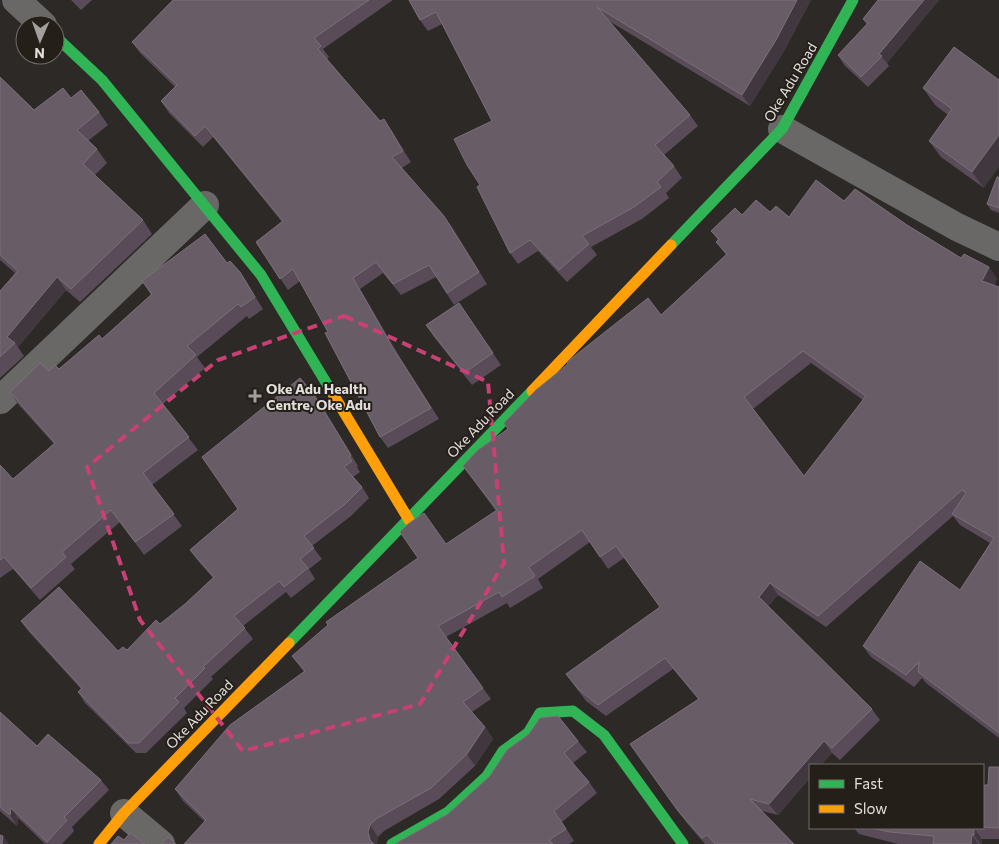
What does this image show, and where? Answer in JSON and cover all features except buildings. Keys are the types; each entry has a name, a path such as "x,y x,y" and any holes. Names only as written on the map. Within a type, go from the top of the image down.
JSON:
{"street":[{"path":"16,0 32,15"},
{"name":"Oke Adu Road","path":"99,844 124,813 409,520 782,129 830,45 853,0"},
{"path":"65,45 102,80 261,276 409,520"},
{"path":"782,129 957,227 999,247"},
{"path":"0,400 205,205"},
{"path":"392,844 448,812 487,776 503,751 528,733 540,713 573,711 604,735 683,844"},
{"path":"124,813 162,844"}],"highlighted area":[{"path":"344,316 488,382 504,563 420,704 243,751 140,620 87,467 218,360"}],"traffic: fast":[{"path":"671,245 782,129 853,0"},
{"path":"65,45 102,80 261,275 333,394"},
{"path":"289,643 532,391"},
{"path":"392,844 448,812 487,776 503,751 528,733 540,713 573,711 604,735 683,844"}],"traffic: slow":[{"path":"532,391 671,245"},
{"path":"333,394 409,520"},
{"path":"99,844 124,813 289,643"}],"place":[{"name":"Oke Adu Health Centre, Oke Adu","path":"255,396"}]}
